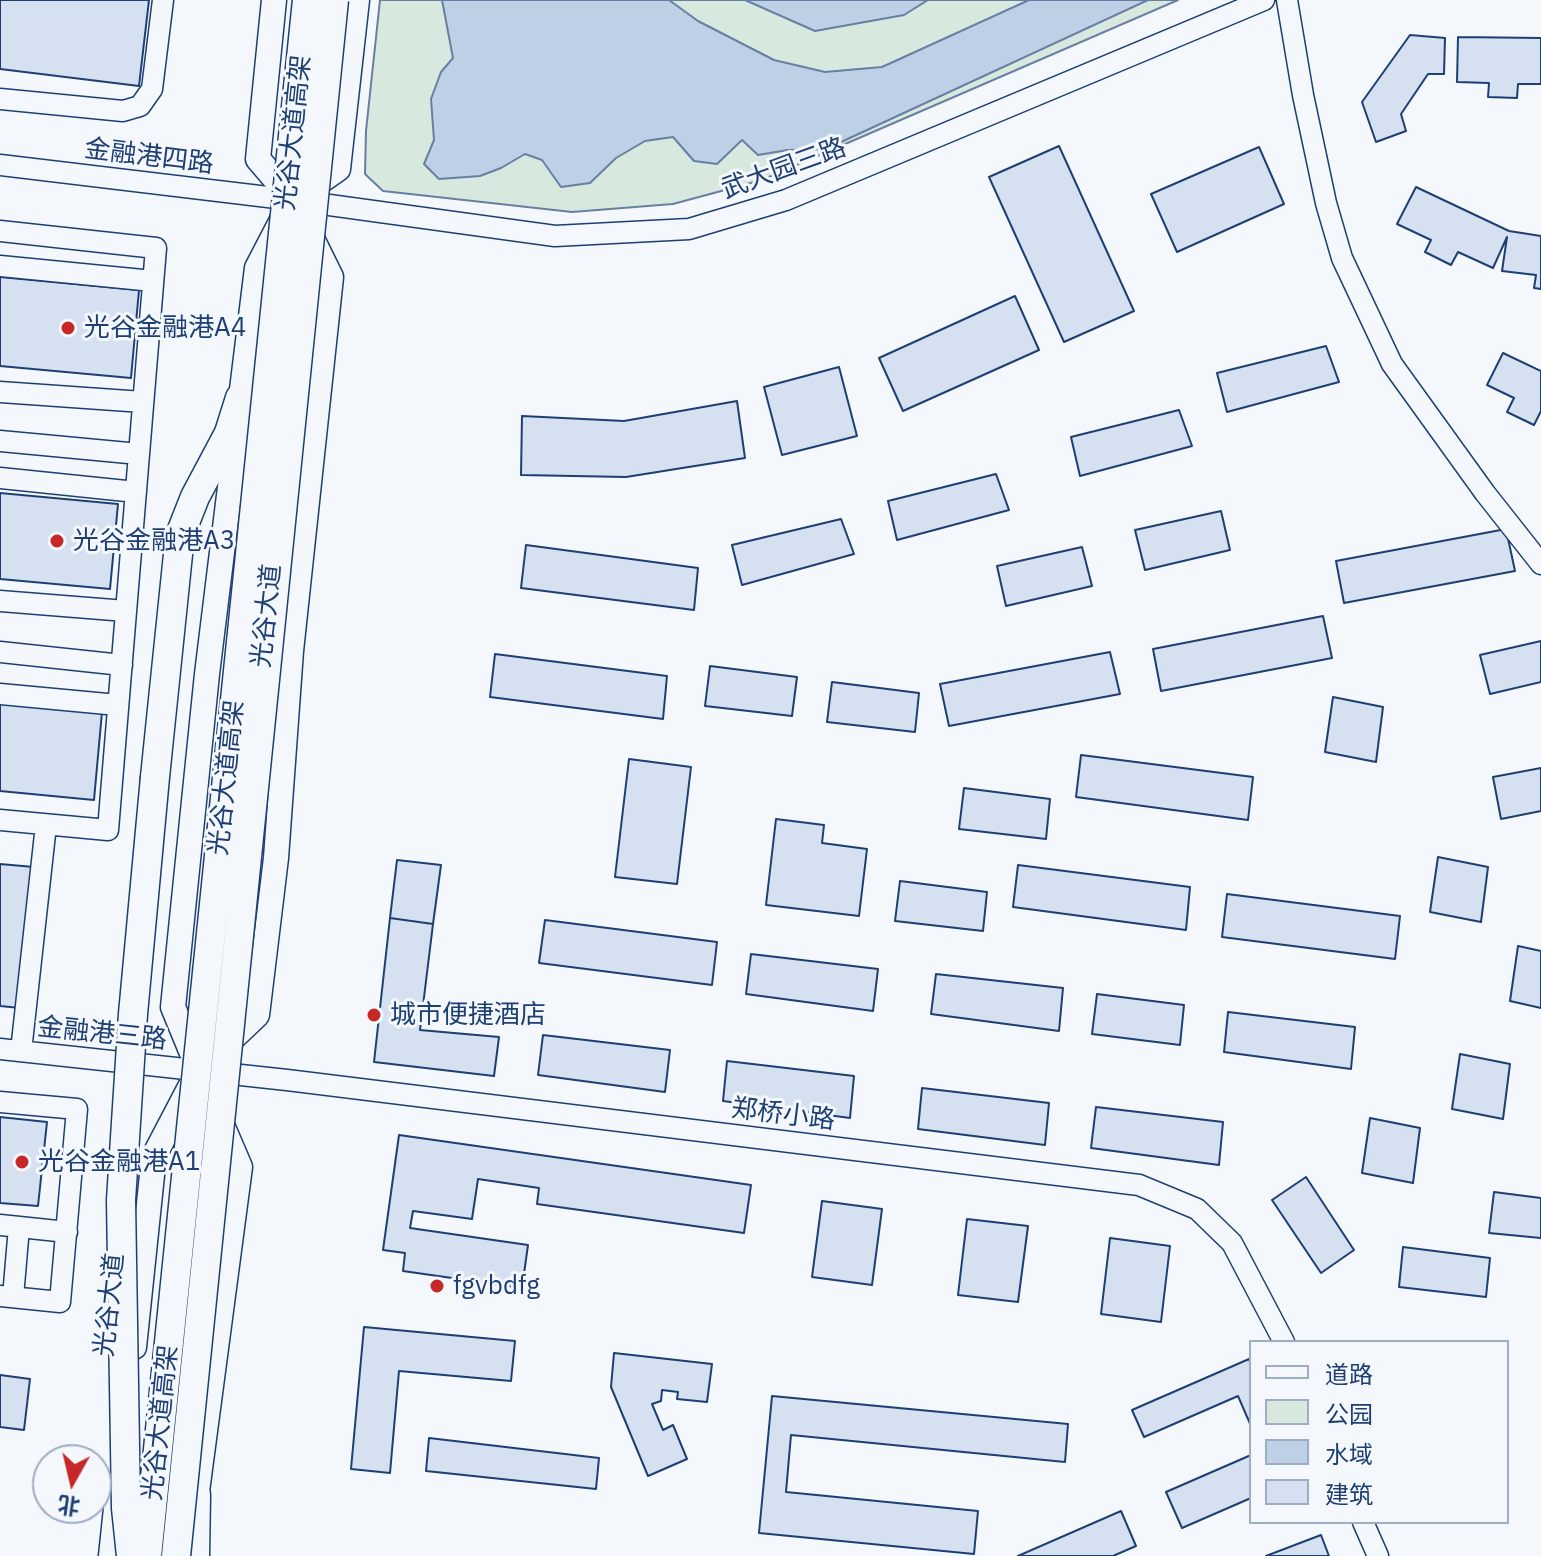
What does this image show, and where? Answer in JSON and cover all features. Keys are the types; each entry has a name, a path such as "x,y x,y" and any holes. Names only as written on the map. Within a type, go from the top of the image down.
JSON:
{"highway":[{"name":"光谷大道高架","path":"147,1556 307,0"},
{"name":"光谷大道高架","path":"176,1556 334,0"},
{"path":"131,1556 126,1508 121,1200 133,1014 155,777 180,535 195,497 229,433 240,398"},
{"path":"195,1556 196,1495"}],"main road":[{"name":"光谷大道","path":"111,1556 154,1156 199,1070 257,1015 276,858 291,651 331,277 293,200 258,159 274,0"},
{"name":"光谷大道","path":"188,1556 240,1167 173,1007 207,674 257,268 293,200 338,169 357,0"}],"street":[{"path":"0,99 123,111 140,106 152,89 163,0"},
{"name":"武大园三路","path":"293,200 555,236 689,229 786,200 1264,0"},
{"path":"1287,0 1316,157 1342,258 1392,364 1485,493 1541,564"},
{"name":"金融港四路","path":"0,165 293,200"},
{"path":"0,231 156,248 108,830 0,820"},
{"path":"0,266 153,281"},
{"path":"0,392 143,402"},
{"path":"0,441 139,454"},
{"path":"0,478 136,492"},
{"path":"0,601 126,611"},
{"path":"0,652 122,665"},
{"path":"0,694 118,705"},
{"path":"10,1050 46,825"},
{"name":"金融港三路","path":"10,1050 199,1070"},
{"name":"郑桥小路","path":"199,1070 1139,1185 1197,1209 1232,1243 1283,1340"},
{"path":"0,1102 77,1109 67,1232 60,1302 6,1297 10,1226 67,1232"},
{"path":"1364,1524 1378,1556"}],"green space":[{"path":"380,0 1178,0 762,180 673,204 572,212 383,191 365,174 366,131"}],"water":[{"path":"442,0 669,0 698,21 774,60 825,72 882,67 1029,0 1148,0 826,149 758,155 742,140 717,164 694,161 673,137 645,141 616,158 590,183 561,187 542,160 525,154 480,176 439,179 424,164 434,140 431,99 441,72 453,58"},
{"path":"745,0 928,0 904,15 815,31"}],"building":[{"path":"0,0 149,0 139,86 0,69"},
{"path":"1410,35 1445,38 1444,74 1428,74 1401,114 1406,131 1376,142 1362,102"},
{"path":"1458,37 1541,38 1541,84 1518,84 1517,98 1488,97 1489,83 1457,82"},
{"path":"1059,146 1134,311 1064,342 989,177"},
{"path":"1259,147 1284,204 1177,252 1151,194"},
{"path":"1416,187 1509,231 1541,236 1541,289 1534,288 1536,275 1502,271 1507,237 1493,268 1458,252 1451,265 1425,252 1431,240 1397,224"},
{"name":"光谷金融港A4","path":"0,277 139,290 131,378 0,366"},
{"path":"1015,296 1039,350 903,411 879,358"},
{"path":"1326,346 1339,382 1227,412 1217,373"},
{"path":"1503,353 1541,371 1541,411 1534,425 1507,412 1514,398 1487,385"},
{"path":"839,367 857,436 782,455 764,387"},
{"path":"737,401 745,458 626,477 521,475 522,416 624,421"},
{"path":"1179,410 1192,446 1080,476 1071,437"},
{"path":"996,474 1009,510 897,540 888,501"},
{"name":"光谷金融港A3","path":"0,493 118,504 110,589 0,579"},
{"path":"1221,511 1230,550 1145,570 1135,530"},
{"path":"841,519 854,554 742,585 732,545"},
{"path":"1506,529 1515,571 1344,603 1336,561"},
{"path":"526,545 698,568 694,610 521,588"},
{"path":"1082,547 1092,586 1006,606 997,566"},
{"path":"1323,616 1332,658 1161,691 1153,649"},
{"path":"1541,641 1541,682 1490,694 1480,655"},
{"path":"1110,652 1120,694 949,726 940,684"},
{"path":"495,654 667,676 663,719 490,697"},
{"path":"710,666 797,677 792,716 705,706"},
{"path":"832,682 919,693 915,732 827,722"},
{"path":"1333,697 1383,707 1376,762 1325,752"},
{"path":"0,703 102,712 94,800 0,791"},
{"path":"1081,755 1253,777 1248,820 1076,797"},
{"path":"629,759 691,767 677,884 615,877"},
{"path":"1541,768 1541,811 1501,819 1493,777"},
{"path":"964,788 1050,799 1046,839 959,829"},
{"path":"776,819 824,825 822,843 867,849 859,916 766,905"},
{"path":"1438,857 1488,867 1481,922 1430,912"},
{"path":"397,860 441,865 433,924 390,918"},
{"path":"0,864 34,867 20,1008 0,1006"},
{"path":"1018,865 1190,887 1186,930 1013,907"},
{"path":"900,881 987,892 983,931 895,921"},
{"path":"1227,894 1400,916 1395,959 1222,937"},
{"path":"390,918 433,924 420,1030 499,1037 494,1076 374,1062"},
{"path":"545,920 717,942 712,985 539,963"},
{"path":"1518,946 1541,951 1541,1008 1510,1001"},
{"path":"751,954 878,969 873,1011 746,994"},
{"path":"936,974 1063,988 1059,1031 931,1014"},
{"path":"1097,994 1184,1005 1180,1045 1092,1034"},
{"path":"1228,1012 1355,1027 1351,1069 1224,1052"},
{"path":"543,1035 670,1050 665,1092 538,1075"},
{"path":"1460,1054 1510,1064 1503,1119 1452,1109"},
{"path":"727,1061 854,1076 850,1118 723,1101"},
{"path":"922,1088 1049,1103 1045,1145 918,1129"},
{"path":"1096,1107 1223,1122 1219,1165 1091,1148"},
{"name":"光谷金融港A1","path":"0,1117 47,1122 38,1206 0,1203"},
{"path":"1370,1118 1420,1128 1413,1183 1362,1173"},
{"path":"399,1135 751,1185 744,1233 537,1204 539,1188 478,1179 472,1219 413,1211 410,1228 528,1245 522,1288 403,1271 405,1253 383,1250"},
{"path":"1306,1177 1354,1250 1321,1273 1272,1200"},
{"path":"1494,1192 1541,1198 1541,1238 1489,1233"},
{"path":"822,1201 882,1209 872,1285 812,1277"},
{"path":"967,1219 1028,1226 1018,1302 958,1295"},
{"path":"1110,1238 1170,1246 1161,1322 1101,1314"},
{"path":"1403,1247 1490,1258 1486,1297 1399,1287"},
{"path":"364,1327 515,1341 511,1381 399,1371 390,1473 351,1469"},
{"path":"614,1353 712,1364 707,1402 677,1399 678,1392 662,1390 661,1401 652,1404 663,1430 673,1425 687,1459 648,1476 611,1387"},
{"path":"1249,1359 1249,1421 1238,1396 1144,1437 1132,1410"},
{"path":"0,1375 30,1379 24,1430 0,1427"},
{"path":"772,1396 1068,1424 1065,1462 791,1435 786,1492 978,1511 974,1554 759,1533"},
{"path":"429,1438 599,1458 596,1489 426,1471"},
{"path":"1249,1456 1249,1499 1182,1528 1166,1492"},
{"path":"1121,1511 1136,1546 1113,1556 1018,1556"},
{"path":"1321,1535 1329,1556 1266,1556"}],"place":[{"name":"光谷金融港A4","path":"68,328"},
{"name":"光谷金融港A3","path":"57,541"},
{"name":"城市便捷酒店","path":"374,1015"},
{"name":"光谷金融港A1","path":"22,1162"},
{"name":"fgvbdfg","path":"437,1286"}]}
